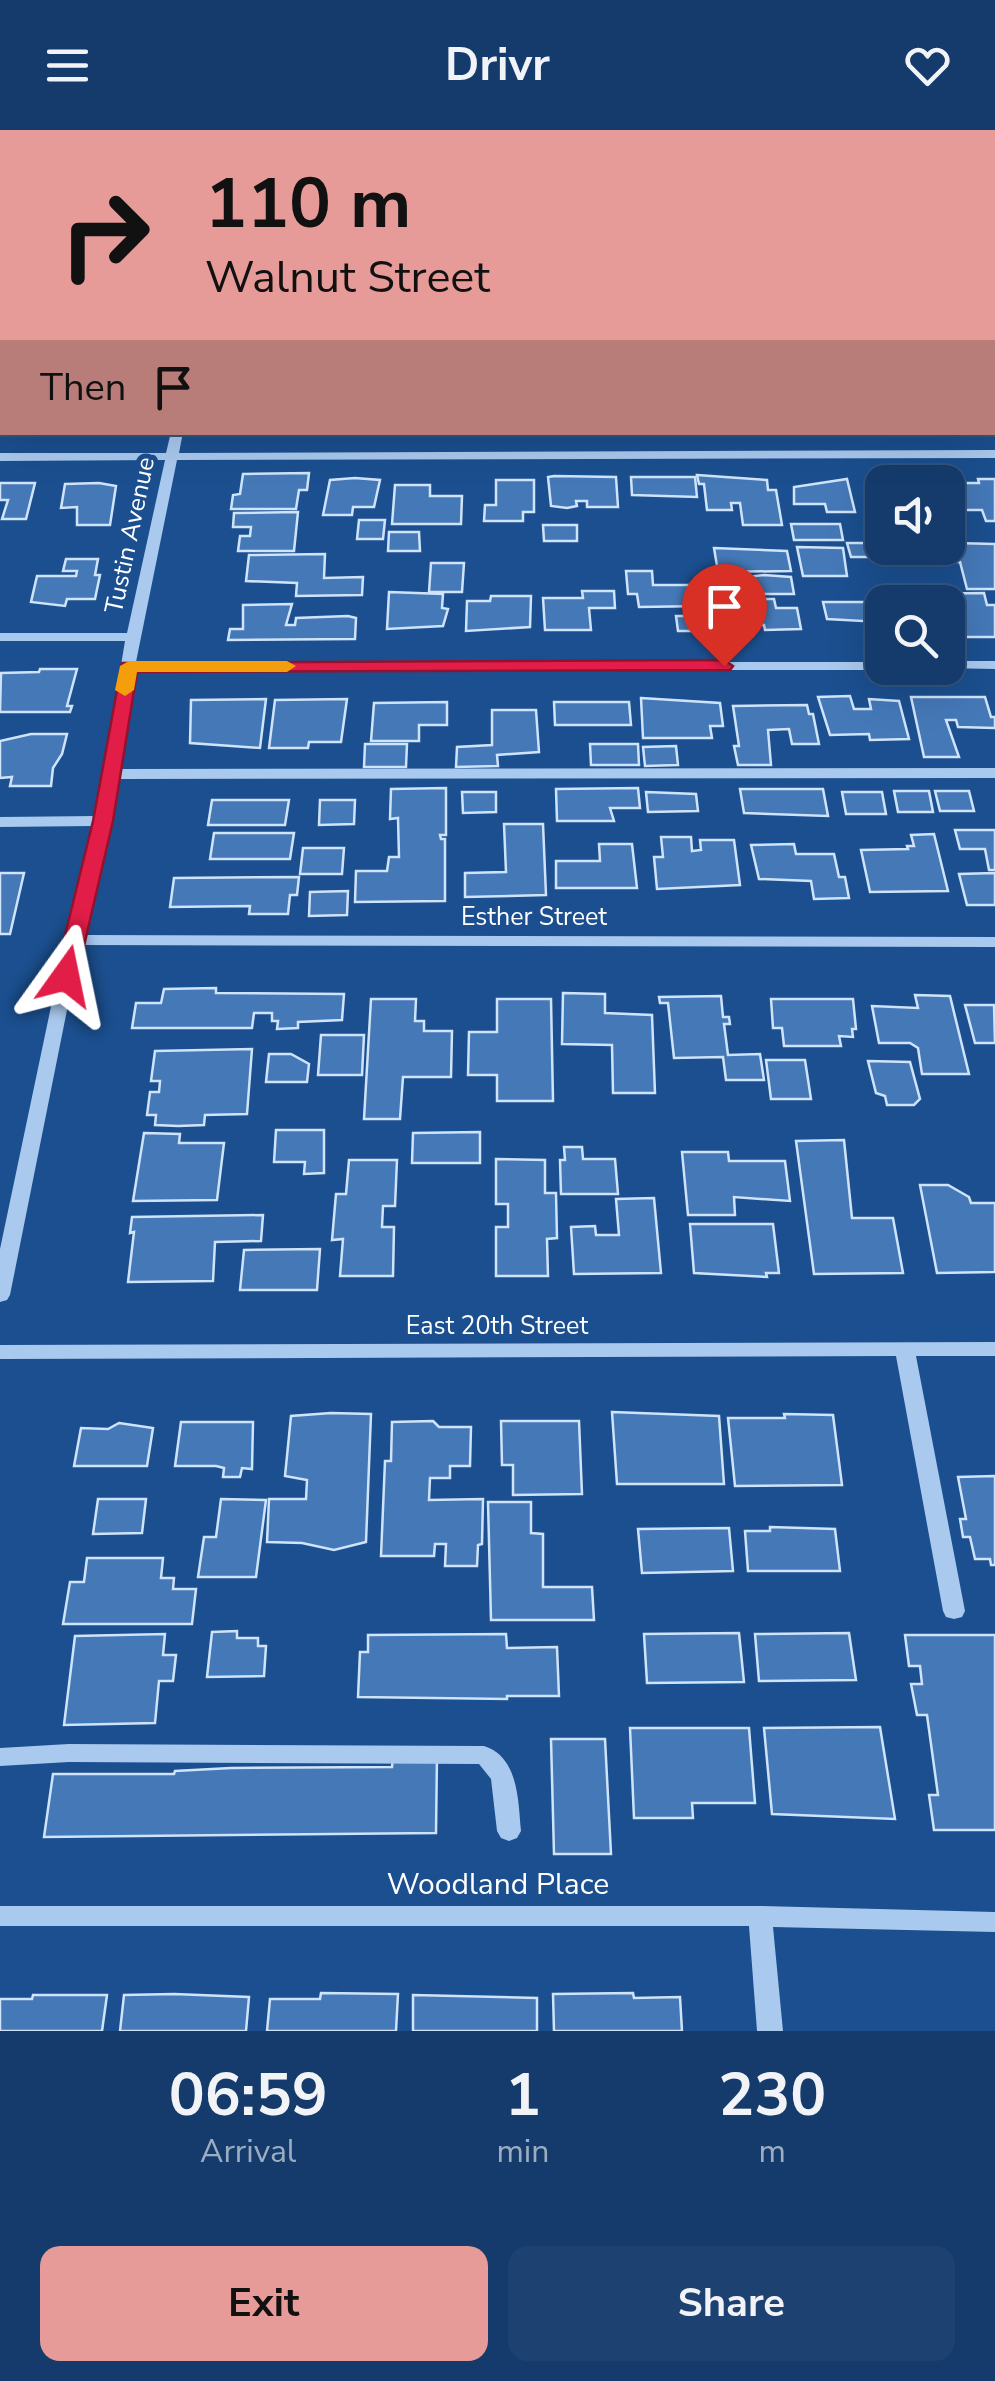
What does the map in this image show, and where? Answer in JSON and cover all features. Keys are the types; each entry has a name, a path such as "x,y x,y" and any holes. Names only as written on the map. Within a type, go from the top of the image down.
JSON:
{"street":[{"name":"Tustin Avenue","path":"0,1295 73,940 103,821 133,636 176,435"},
{"path":"0,457 995,454"},
{"path":"0,637 133,636"},
{"path":"129,666 865,666"},
{"path":"965,666 995,666"},
{"path":"111,774 995,773"},
{"path":"0,822 103,821"},
{"name":"Esther Street","path":"73,940 995,942"},
{"path":"905,1349 954,1611"},
{"name":"East 20th Street","path":"0,1352 995,1349"},
{"path":"0,1757 69,1753 484,1755 496,1763 504,1777 509,1831"},
{"name":"Woodland Place","path":"0,1916 760,1916 995,1922"},
{"path":"760,1916 770,2031"}],"building":[{"path":"309,473 307,490 299,490 296,509 231,509 233,495 240,494 243,474"},
{"path":"697,475 767,480 768,490 776,490 782,525 743,525 740,503 731,503 732,510 707,510 704,484 699,484"},
{"path":"548,477 616,477 618,507 587,507 587,501 576,501 577,506 567,508 551,506"},
{"path":"631,477 695,477 697,497 632,495"},
{"path":"847,479 855,512 827,512 825,504 794,504 794,487"},
{"path":"978,479 995,479 995,521 986,521 982,510 965,510 965,483 979,483"},
{"path":"330,480 380,480 374,507 353,507 352,515 323,515"},
{"path":"496,480 534,480 534,512 523,512 523,521 484,521 485,505 496,505"},
{"path":"0,483 35,483 26,519 2,519 8,500 0,500"},
{"path":"65,484 116,486 110,525 77,525 77,507 61,508"},
{"path":"395,485 430,485 430,496 462,496 461,524 392,524"},
{"path":"298,512 294,551 238,551 240,536 250,536 251,527 233,527 234,513"},
{"path":"359,520 385,520 383,539 357,539"},
{"path":"791,524 840,524 843,540 794,540"},
{"path":"543,525 577,525 577,541 544,541"},
{"path":"389,532 419,532 420,551 388,551"},
{"path":"847,543 865,543 865,557 851,557"},
{"path":"965,543 995,544 995,589 967,589 961,565 965,565"},
{"path":"797,547 843,548 847,576 803,576"},
{"path":"714,548 787,551 791,571 718,572"},
{"path":"325,554 324,578 363,577 362,595 296,596 297,583 246,581 249,555"},
{"path":"66,559 98,559 95,575 100,575 95,599 67,599 65,606 31,602 37,576 76,576 77,571 63,571"},
{"path":"431,563 464,563 462,592 429,592"},
{"path":"626,571 652,571 653,585 701,585 705,606 639,607 637,594 628,594"},
{"path":"764,575 791,577 794,594 732,594 730,581"},
{"path":"582,591 614,591 615,608 589,608 591,630 545,630 543,598 583,598"},
{"path":"389,592 443,594 442,608 448,609 443,626 387,629"},
{"path":"965,593 984,593 987,605 995,605 995,637 965,637"},
{"path":"491,596 531,596 530,627 466,631 467,601 490,601"},
{"path":"746,599 774,599 776,608 797,608 801,629 765,630 764,625 746,625"},
{"path":"823,602 865,602 865,621 827,619"},
{"path":"292,604 286,625 295,625 296,618 348,616 356,618 355,639 228,640 230,629 243,629 243,605"},
{"path":"676,616 704,616 706,631 678,631"},
{"path":"77,669 67,706 72,706 70,712 0,712 1,673"},
{"path":"850,696 854,709 871,709 869,699 899,701 909,739 830,735 818,697"},
{"path":"911,697 985,697 991,717 995,717 995,728 958,727 956,720 946,720 959,757 924,757"},
{"path":"641,698 720,703 723,726 710,726 712,738 643,738"},
{"path":"266,699 260,748 190,743 191,700"},
{"path":"347,699 341,742 309,742 308,748 269,748 275,700"},
{"path":"447,702 447,725 419,725 419,741 371,741 374,703"},
{"path":"554,702 629,702 631,725 555,725"},
{"path":"807,705 809,714 813,714 819,744 792,744 789,729 768,730 771,765 738,765 733,706"},
{"path":"492,710 536,710 539,752 497,755 498,766 456,767 457,747 492,745"},
{"path":"31,734 67,734 53,768 51,786 10,786 12,777 0,778 0,741"},
{"path":"365,744 407,744 406,767 364,767"},
{"path":"590,744 638,744 639,765 591,765"},
{"path":"676,746 678,765 645,766 643,747"},
{"path":"446,788 446,835 440,835 445,839 445,901 355,902 356,871 387,871 389,857 399,857 398,818 390,819 391,789"},
{"path":"638,788 640,808 610,808 614,821 557,821 556,789"},
{"path":"740,789 823,789 828,816 744,813"},
{"path":"894,791 929,791 933,812 898,812"},
{"path":"935,791 969,791 974,811 940,811"},
{"path":"462,792 496,792 496,812 463,813"},
{"path":"646,792 696,794 698,811 648,812"},
{"path":"842,792 882,792 886,814 846,814"},
{"path":"212,800 289,800 285,825 208,825"},
{"path":"320,800 355,800 354,824 319,825"},
{"path":"504,824 543,824 546,895 465,897 465,873 506,872"},
{"path":"955,830 995,830 995,870 989,870 985,849 960,849"},
{"path":"214,833 294,833 290,859 210,859"},
{"path":"934,834 948,891 870,892 861,850 908,849 907,846 914,846 911,835"},
{"path":"661,837 691,837 692,851 701,850 700,840 734,840 740,885 657,889 654,857 663,857"},
{"path":"599,844 632,844 637,888 556,888 556,861 600,861"},
{"path":"794,844 796,854 834,854 849,898 814,899 811,881 759,879 751,845"},
{"path":"303,848 344,848 342,874 300,874"},
{"path":"0,873 24,873 10,934 0,934"},
{"path":"995,873 995,905 967,905 959,874"},
{"path":"299,877 297,895 290,895 288,914 249,914 250,906 170,907 174,878"},
{"path":"348,891 347,915 309,916 310,892"},
{"path":"216,988 216,993 344,994 342,1020 298,1022 298,1028 277,1029 278,1021 272,1021 272,1013 254,1013 252,1028 132,1028 136,1003 161,1003 164,989"},
{"path":"563,993 605,994 605,1013 652,1015 655,1093 613,1093 612,1045 562,1044"},
{"path":"915,995 950,996 969,1074 922,1074 918,1048 910,1043 879,1043 872,1006 918,1008"},
{"path":"721,996 723,1017 729,1017 730,1024 724,1024 728,1055 760,1054 764,1080 726,1080 723,1057 674,1058 668,1003 660,1003 659,997"},
{"path":"371,999 416,999 415,1021 424,1021 424,1031 452,1031 451,1077 403,1077 400,1119 364,1119"},
{"path":"497,999 551,999 553,1101 497,1101 497,1075 468,1075 469,1032 497,1032"},
{"path":"771,999 853,999 853,1037 839,1036 841,1046 784,1046 782,1028 773,1028"},
{"path":"965,1005 994,1005 995,1043 975,1043"},
{"path":"321,1035 364,1035 362,1075 318,1075"},
{"path":"252,1049 247,1114 205,1115 204,1125 178,1126 155,1125 156,1115 147,1115 150,1092 159,1092 160,1081 151,1081 155,1051"},
{"path":"269,1054 291,1054 309,1064 307,1082 266,1082"},
{"path":"766,1060 805,1060 811,1099 771,1099"},
{"path":"868,1061 910,1062 920,1099 914,1105 887,1105 885,1096 876,1093"},
{"path":"276,1130 324,1130 324,1173 304,1174 305,1162 274,1162"},
{"path":"480,1132 480,1163 412,1163 413,1133"},
{"path":"144,1133 180,1134 179,1143 224,1143 217,1200 133,1201"},
{"path":"844,1140 852,1218 893,1218 903,1273 814,1274 796,1141"},
{"path":"564,1147 582,1147 583,1159 615,1159 618,1194 561,1194 560,1160 565,1160"},
{"path":"682,1152 728,1152 729,1161 785,1161 790,1201 734,1197 735,1215 688,1215"},
{"path":"496,1159 545,1160 545,1193 556,1193 557,1238 547,1239 548,1276 496,1276 496,1227 508,1227 508,1204 496,1204"},
{"path":"349,1160 397,1160 395,1206 383,1206 382,1227 394,1227 393,1276 340,1276 343,1239 332,1240 336,1194 346,1194"},
{"path":"920,1185 948,1185 969,1197 971,1203 995,1203 995,1272 937,1273"},
{"path":"654,1198 661,1273 574,1274 571,1227 595,1226 596,1235 619,1235 616,1199"},
{"path":"263,1215 261,1241 215,1242 213,1281 128,1282 132,1217"},
{"path":"690,1224 773,1224 779,1273 766,1273 767,1277 694,1273"},
{"path":"320,1249 317,1290 240,1290 244,1250"},
{"path":"612,1412 719,1416 724,1484 617,1484"},
{"path":"371,1414 366,1542 334,1550 302,1543 267,1542 269,1499 306,1499 307,1480 285,1476 291,1416"},
{"path":"784,1414 833,1415 842,1485 735,1486 728,1418 785,1418"},
{"path":"433,1421 439,1427 471,1427 470,1466 450,1466 450,1478 430,1478 429,1500 483,1499 482,1544 478,1545 477,1566 445,1566 446,1544 435,1544 434,1556 381,1556 385,1461 391,1461 392,1422"},
{"path":"501,1421 579,1421 582,1494 513,1495 513,1465 502,1465"},
{"path":"181,1422 253,1422 252,1469 242,1468 240,1477 223,1477 224,1468 216,1466 175,1466"},
{"path":"119,1423 153,1428 147,1466 74,1466 81,1428 108,1429"},
{"path":"995,1476 995,1565 991,1565 990,1559 975,1559 970,1537 963,1537 960,1519 966,1519 958,1477"},
{"path":"98,1499 146,1499 142,1533 93,1534"},
{"path":"221,1499 266,1500 256,1577 198,1577 204,1537 216,1537"},
{"path":"488,1502 531,1502 531,1533 543,1534 543,1587 592,1587 594,1620 491,1620"},
{"path":"770,1527 835,1529 840,1571 748,1571 745,1531 770,1531"},
{"path":"729,1528 733,1571 642,1573 638,1529"},
{"path":"87,1558 163,1558 161,1578 174,1578 173,1589 196,1589 192,1624 63,1624 70,1582 84,1582"},
{"path":"237,1631 237,1638 258,1638 258,1646 266,1646 264,1676 207,1677 212,1632"},
{"path":"739,1633 744,1682 647,1683 644,1634"},
{"path":"849,1633 856,1680 759,1681 755,1634"},
{"path":"165,1634 163,1655 176,1655 173,1681 159,1681 155,1723 64,1725 75,1636"},
{"path":"506,1634 507,1648 557,1647 559,1696 358,1697 360,1652 368,1652 368,1635"},
{"path":"905,1635 995,1635 995,1830 934,1830 929,1795 938,1795 927,1715 917,1715 911,1684 922,1684 920,1666 909,1666"},
{"path":"880,1727 895,1819 772,1814 764,1728"},
{"path":"630,1728 749,1728 755,1803 692,1803 693,1818 634,1818"},
{"path":"551,1739 605,1739 611,1854 554,1854"},
{"path":"437,1754 436,1833 44,1837 53,1774 392,1767 393,1755"},
{"path":"321,1993 398,1994 396,2031 267,2031 270,1999 320,1999"},
{"path":"633,1993 634,1998 680,1997 682,2031 554,2031 553,1994"},
{"path":"33,1995 107,1995 102,2031 0,2031 0,1999 32,1999"},
{"path":"124,1995 249,1997 246,2031 120,2031"},
{"path":"413,1995 537,1998 537,2031 413,2031"}],"slow traffic":[{"path":"125,690 129,666 287,666"}],"route":[{"path":"66,976 103,821 129,666 724,666"}]}
